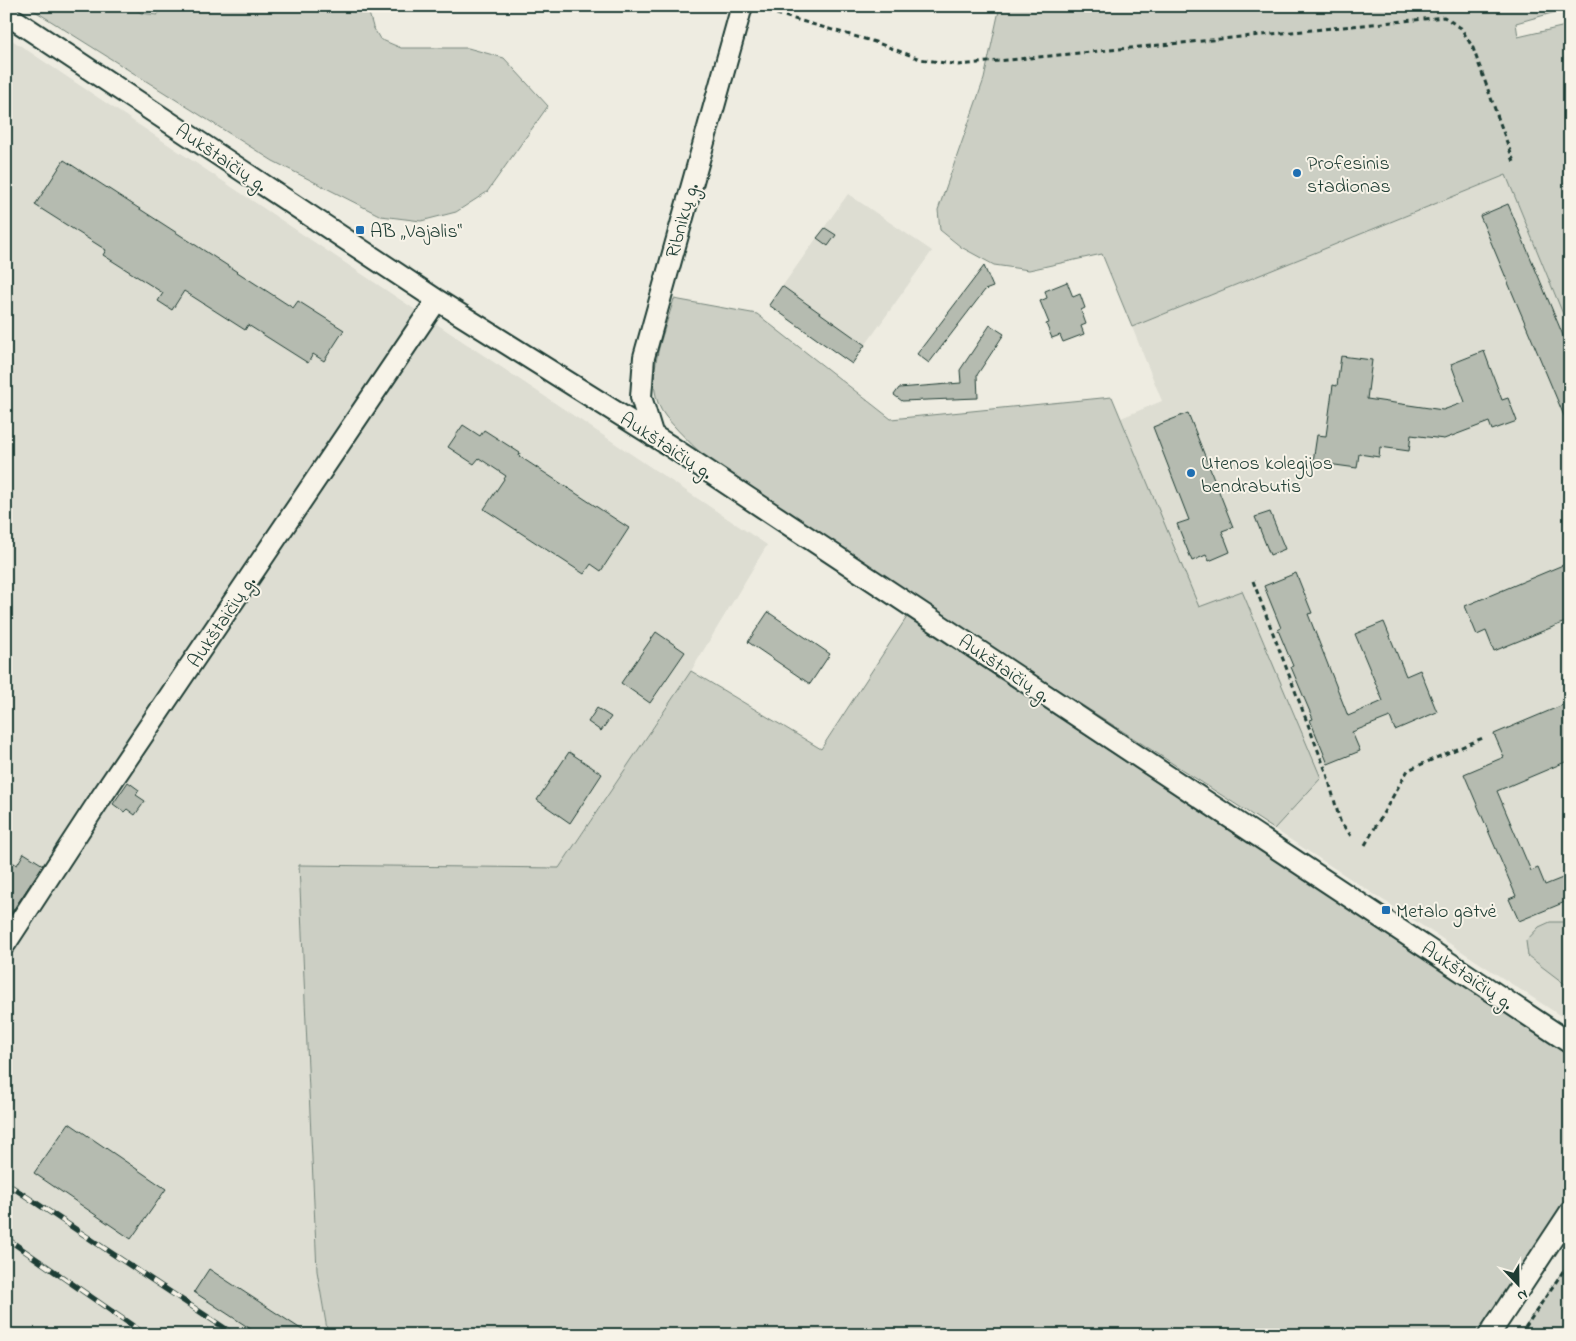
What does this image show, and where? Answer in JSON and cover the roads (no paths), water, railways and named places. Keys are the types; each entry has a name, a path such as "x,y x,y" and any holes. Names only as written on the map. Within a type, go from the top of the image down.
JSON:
{"street":[{"name":"Ribnikų g.","path":"653,436 641,397 644,357 747,7"},
{"name":"Aukštaičių g.","path":"6,14 437,300 653,436 1570,1043"},
{"name":"Aukštaičių g.","path":"6,943 102,796 437,300"},
{"path":"1489,1335 1570,1212"}],"railway":[{"path":"6,1183 235,1335"},
{"path":"6,1238 146,1335"}],"place":[{"name":"Profesinis stadionas","path":"1297,173"},
{"name":"AB „Vajalis“","path":"360,230"},
{"name":"Utenos kolegijos bendrabutis","path":"1191,473"},
{"name":"Metalo gatvė","path":"1386,910"}]}
